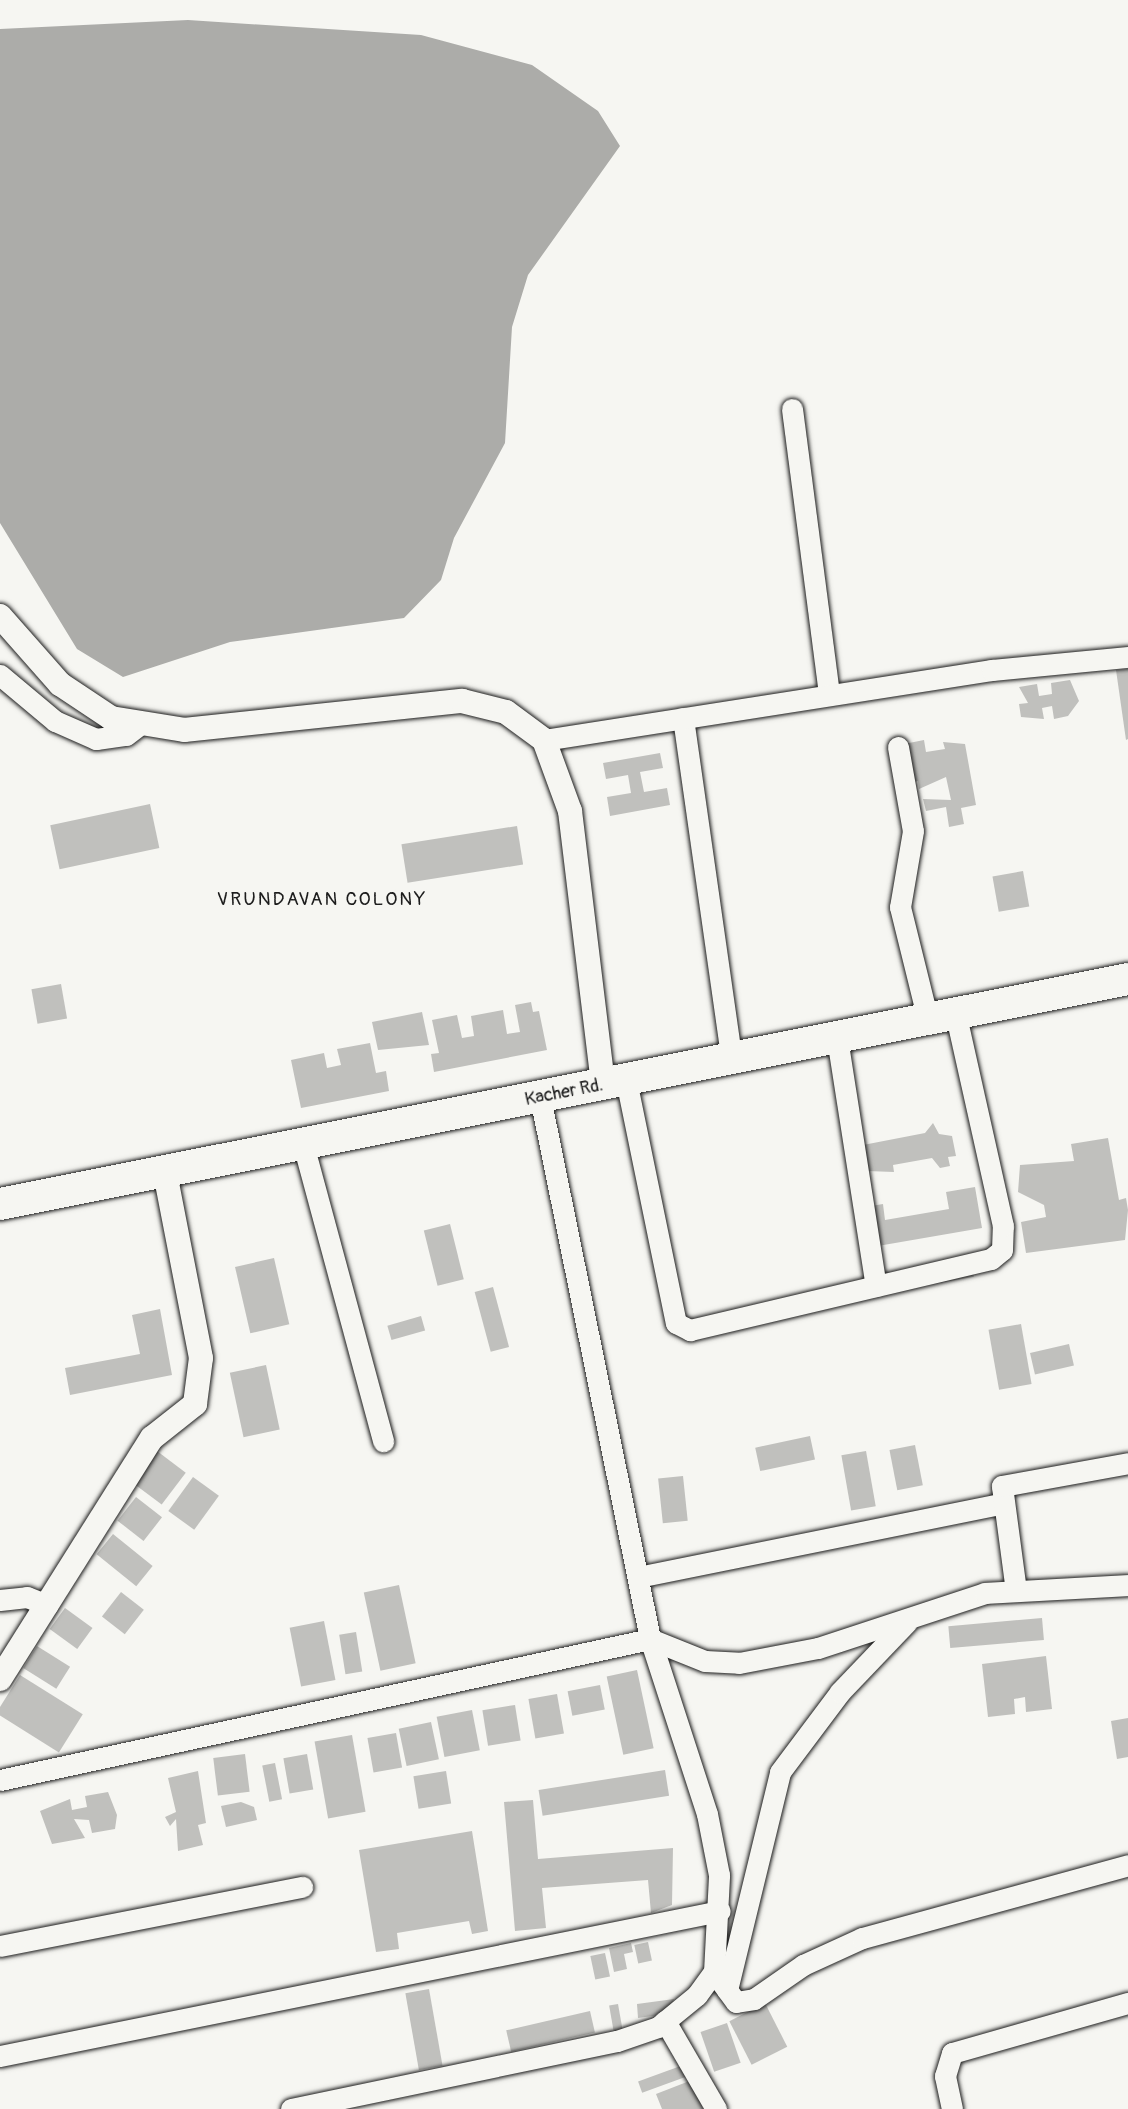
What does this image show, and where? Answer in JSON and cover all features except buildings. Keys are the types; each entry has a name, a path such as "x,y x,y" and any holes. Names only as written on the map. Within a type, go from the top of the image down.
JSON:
{"main road":[{"name":"Kacher Rd.","path":"0,1204 1128,979"}],"street":[{"path":"792,409 829,695"},
{"path":"0,616 60,684 111,718 184,730 462,701 506,712 544,740 570,811 614,1083 680,1330 991,1259 1002,1250 1003,1226 942,1018 900,906 913,831 898,747"},
{"path":"544,740 829,695 1128,657"},
{"path":"0,675 55,720 96,738 126,735 142,723"},
{"path":"683,718 731,1057"},
{"path":"837,1038 876,1286"},
{"path":"291,2109 617,2041 665,2021 714,1972 720,1911 707,1814 650,1639 540,1097"},
{"path":"303,1144 383,1441"},
{"path":"0,1679 152,1438 195,1404 201,1358 165,1172"},
{"path":"1016,1591 1000,1504 1002,1486 1013,1480 1128,1463"},
{"path":"638,1577 1000,1504"},
{"path":"0,1780 650,1639 705,1661 739,1663 818,1648 985,1593 1128,1585"},
{"path":"0,1600 27,1597 47,1605"},
{"path":"727,1990 780,1772 840,1692 911,1619"},
{"path":"714,1972 736,2002 754,1999 803,1965 862,1938 1128,1865"},
{"path":"0,1946 302,1887"},
{"path":"0,2056 720,1911"},
{"path":"952,2109 945,2076 952,2053 1128,2003"},
{"path":"665,2021 716,2109"}],"shaded area":[{"path":"188,20 421,35 532,65 598,111 620,146 528,275 512,327 505,443 454,538 441,580 404,618 230,642 123,677 77,649 0,523 0,29"}],"district":[{"name":"VRUNDAVAN COLONY","path":"322,900"}]}
